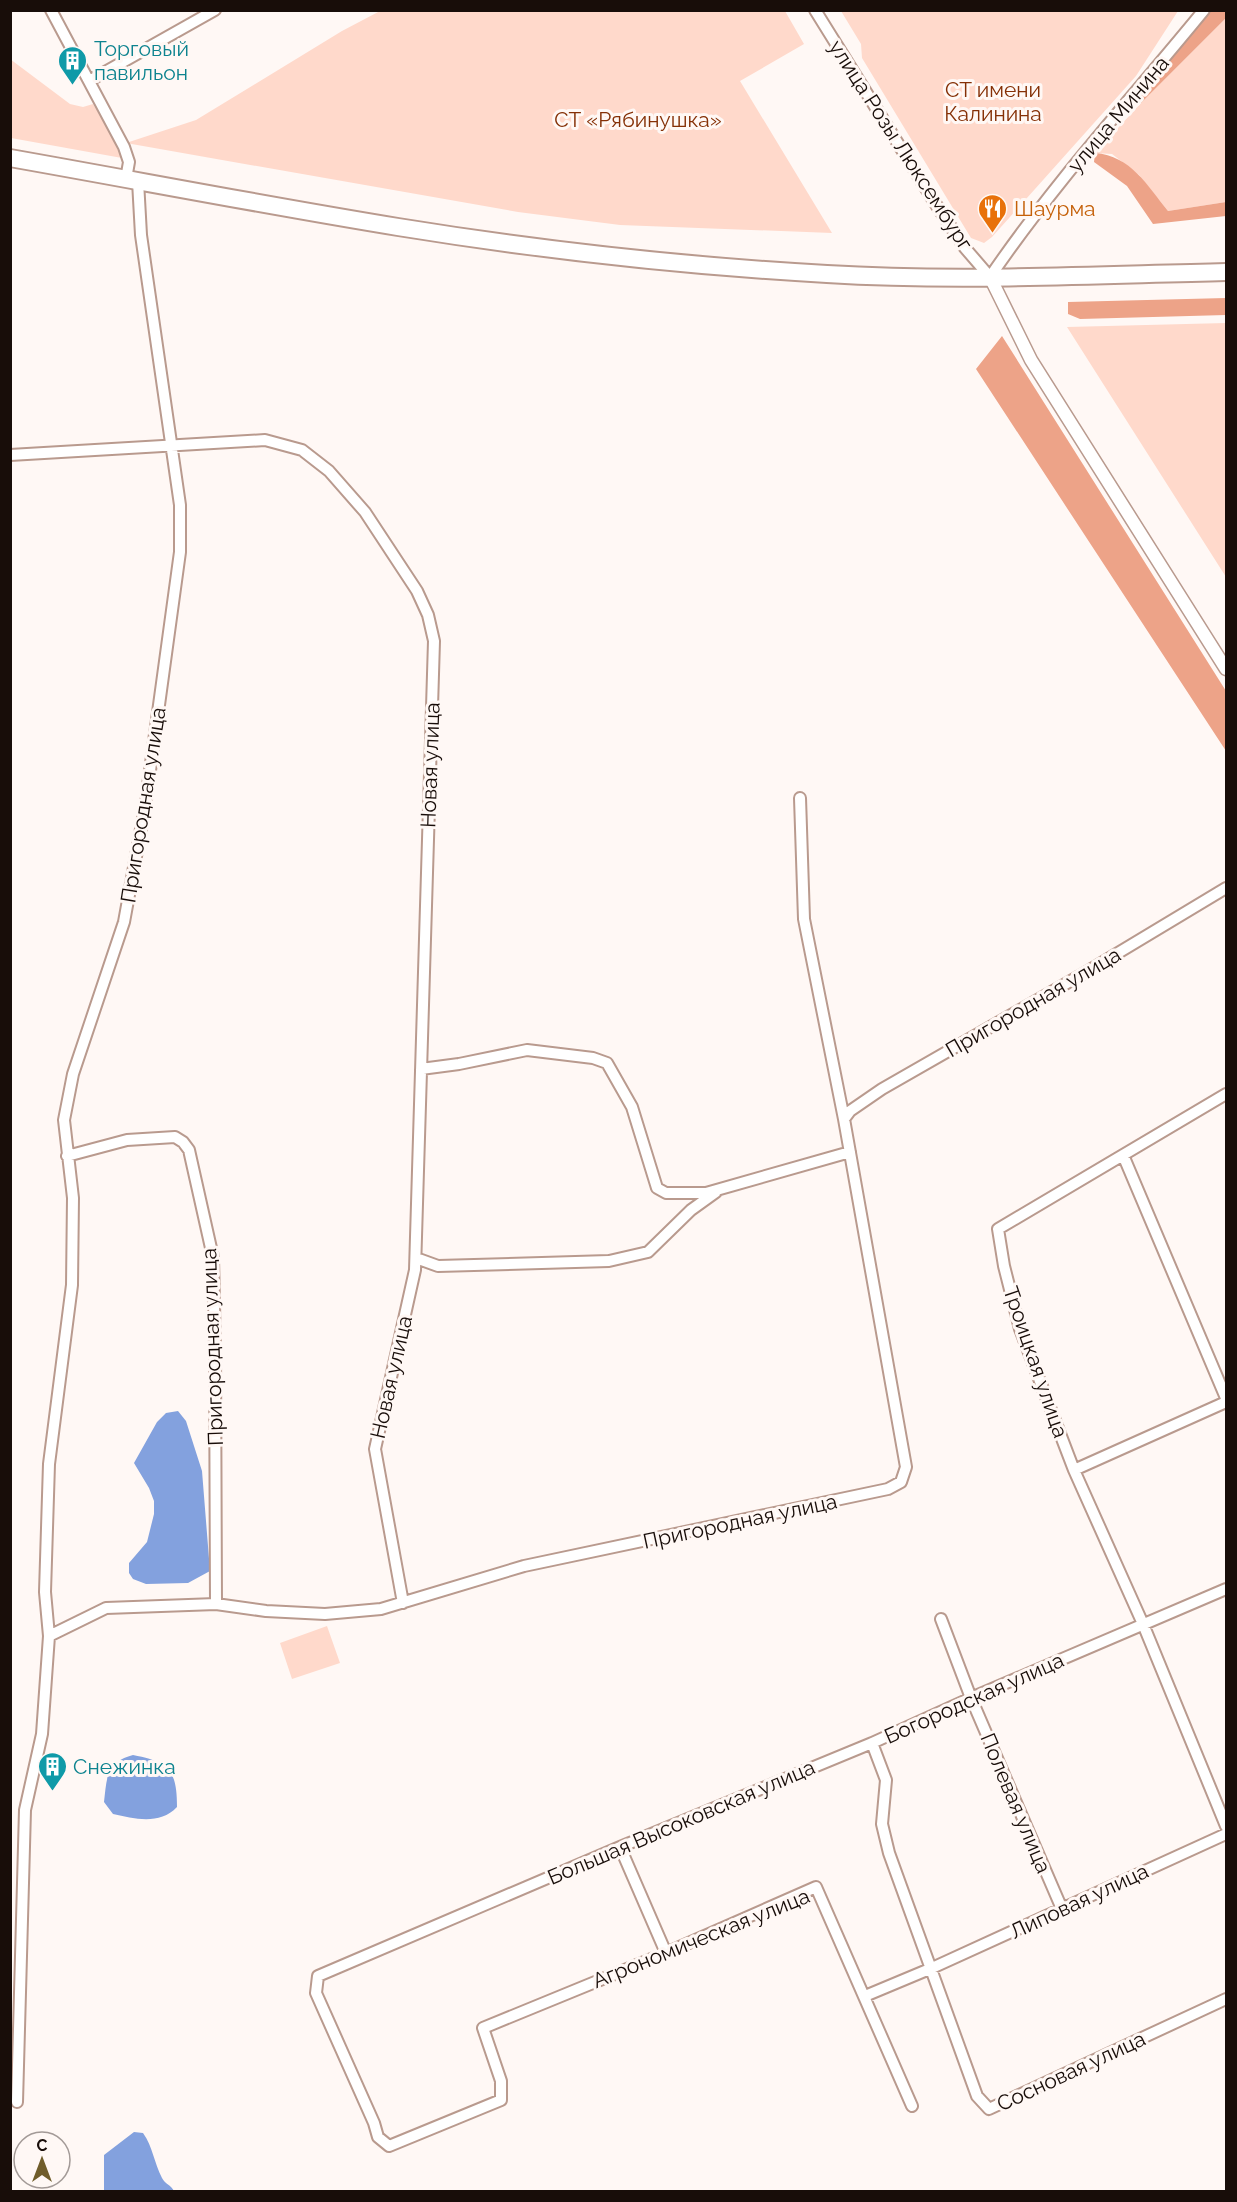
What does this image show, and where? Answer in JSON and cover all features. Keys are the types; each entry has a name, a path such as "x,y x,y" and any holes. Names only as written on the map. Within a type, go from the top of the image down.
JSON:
{"main road":[{"path":"10,158 399,227 588,253 823,274 905,278 1227,272"}],"street":[{"name":"Пригородная улица","path":"18,2102 25,1810 42,1734 49,1636 45,1592 49,1464 72,1285 73,1198 64,1120 73,1074 124,921 145,807 180,552 180,505 129,162 124,147 51,10"},
{"path":"89,81 215,10"},
{"name":"улица Розы Люксембург","path":"815,10 964,248 990,277"},
{"name":"улица Минина","path":"990,277 1028,224 1080,159 1204,10"},
{"path":"990,277 1031,360 1227,669"},
{"name":"Новая улица","path":"10,455 265,440 302,450 329,471 365,512 417,591 428,615 434,641 416,1258 375,1449 403,1603"},
{"name":"Пригородная улица","path":"49,1636 106,1608 216,1604 266,1611 325,1614 381,1609 524,1566 888,1489 901,1482 906,1467 844,1119 804,919 800,798"},
{"name":"Пригородная улица","path":"844,1119 850,1111 882,1089 1227,888"},
{"path":"421,1069 527,1050 593,1058 607,1063 632,1107 657,1188 666,1193 706,1193 850,1152"},
{"name":"Троицкая улица","path":"1143,1624 1074,1470 1020,1329 1004,1266 998,1229 1227,1094"},
{"name":"Пригородная улица","path":"67,1155 127,1140 175,1137 189,1150 213,1257 216,1350 216,1604"},
{"path":"1074,1470 1227,1400 1124,1155"},
{"path":"416,1258 438,1266 609,1261 648,1252 691,1210 721,1189"},
{"name":"Богородская улица","path":"932,1968 889,1853 882,1824 886,1780 872,1743 970,1698 1227,1589"},
{"name":"Полевая улица","path":"941,1619 970,1698 1062,1909"},
{"path":"1143,1624 1227,1826"},
{"name":"Большая Высоковская улица","path":"534,2006 483,2028 501,2081 501,2100 388,2146 378,2137 374,2123 316,1993 318,1976 620,1847 872,1743"},
{"name":"Липовая улица","path":"865,1996 932,1968 1227,1834"},
{"path":"620,1847 666,1953"},
{"name":"Агрономическая улица","path":"534,2006 666,1953 816,1887 912,2106"},
{"name":"Сосновая улица","path":"932,1968 977,2097 988,2109 1227,1999"}],"green space":[{"name":"СТ «Рябинушка»","path":"380,11 785,11 804,44 740,81 832,233 620,225 518,212 126,143 196,120 342,31"},
{"name":"СТ имени Калинина","path":"841,11 1178,11 1136,76 992,237 984,243 971,238 862,58 861,44"},
{"path":"1226,18 1226,202 1168,211 1139,175 1112,154 1095,153 1141,103"},
{"path":"10,59 70,104 83,107 93,104 120,147 122,158 11,138"},
{"path":"1226,323 1226,577 1067,327"},
{"path":"327,1626 340,1663 292,1679 280,1643"}],"shaded area":[{"path":"1203,11 1226,11 1226,18 1141,103 1131,103"},
{"path":"1095,153 1119,160 1137,173 1168,211 1226,202 1226,216 1153,224 1127,186 1094,162"},
{"path":"1226,298 1226,315 1080,319 1068,314 1068,302"},
{"path":"1002,336 1226,691 1226,751 976,369"}],"water":[{"path":"178,1411 186,1421 202,1471 210,1571 188,1583 146,1584 133,1579 129,1573 129,1563 147,1542 154,1514 154,1501 134,1463 157,1422 166,1413"},
{"path":"133,1755 163,1765 173,1776 177,1807 170,1813 147,1819 130,1818 113,1814 104,1802 107,1778 113,1766"},
{"path":"134,2132 143,2133 162,2178 174,2191 104,2191 104,2155"}],"place":[{"name":"Торговый павильон","path":"73,86"},
{"name":"Шаурма","path":"993,234"},
{"name":"Снежинка","path":"52,1792"}]}
